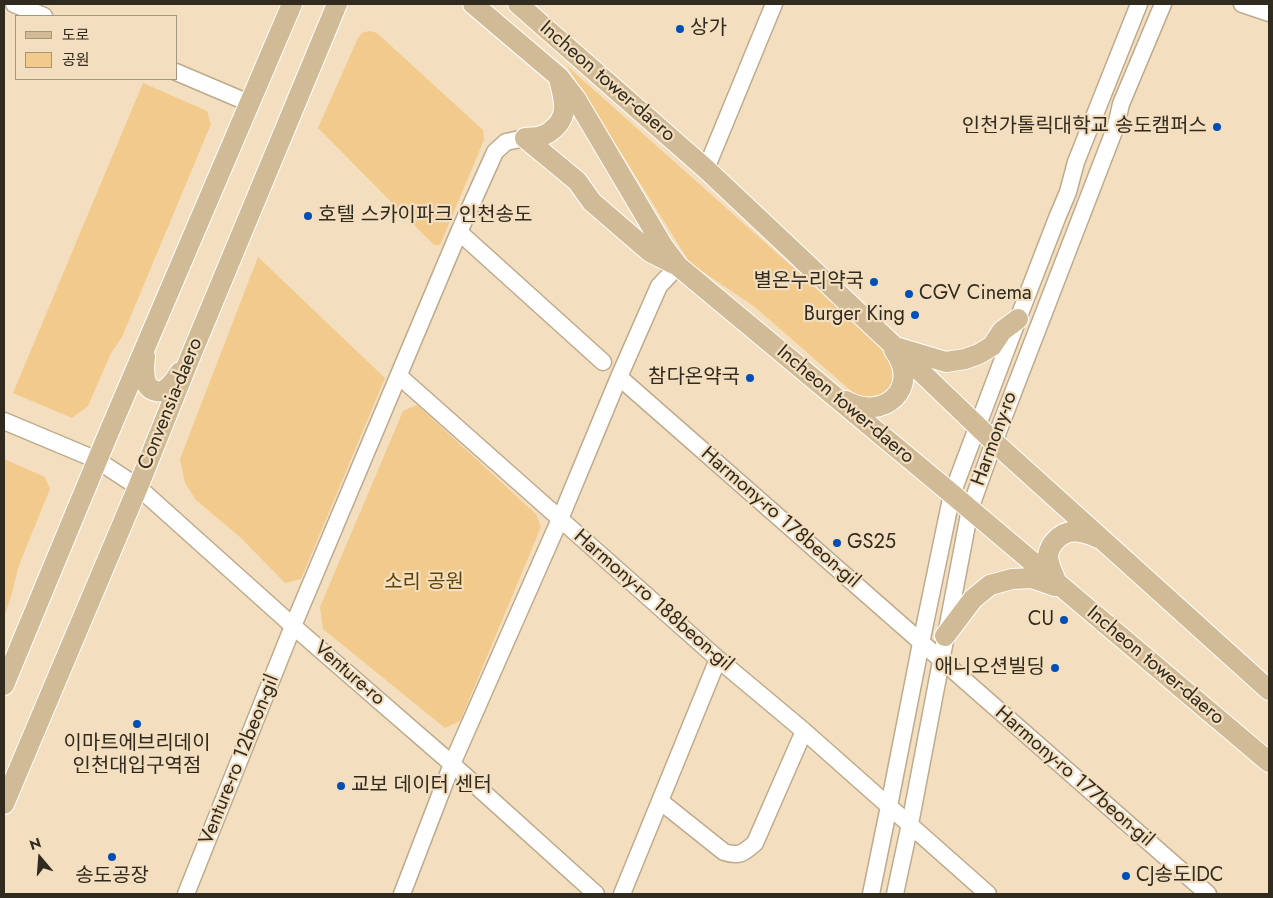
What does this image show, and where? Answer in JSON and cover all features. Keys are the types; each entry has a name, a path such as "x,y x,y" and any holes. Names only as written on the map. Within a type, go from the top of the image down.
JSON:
{"main road":[{"path":"4,685 292,4"},
{"name":"Convensia-daero","path":"4,804 138,487 337,4"},
{"name":"Incheon tower-daero","path":"473,4 559,77 576,99 663,246 678,266 970,509 1269,762"},
{"name":"Incheon tower-daero","path":"518,4 706,169 994,442 1269,690"},
{"path":"525,138 541,137 560,124 564,113 564,98 559,77"},
{"path":"548,157 544,148 544,141 549,132"},
{"path":"525,138 577,181 592,202 650,252 678,266"},
{"path":"890,343 946,362 965,360 980,354 992,346 1002,331 1018,319"},
{"path":"825,388 856,406 865,408 875,408 895,399 901,392 904,383 902,363 890,343"},
{"path":"147,344 143,370 148,386 154,391 167,389 189,360"},
{"path":"1061,586 1051,569 1048,554 1056,539 1066,533 1077,531 1102,539"},
{"path":"945,636 973,598 990,585 1012,578 1032,578 1061,586"}],"street":[{"path":"14,4 42,15"},
{"path":"706,169 774,4"},
{"name":"Harmony-ro","path":"870,894 952,494 1068,192 1076,162 1139,4"},
{"name":"Harmony-ro","path":"895,894 970,509 1116,126 1121,104 1163,4"},
{"path":"1242,4 1269,13"},
{"path":"178,73 250,103"},
{"name":"Venture-ro 12beon-gil","path":"186,894 293,626 459,232 495,152 506,142 525,138"},
{"path":"459,232 603,362"},
{"path":"402,894 452,764 560,519 619,377 659,286 678,266"},
{"name":"Harmony-ro 188beon-gil","path":"399,376 718,659 804,731 988,894"},
{"name":"Harmony-ro 178beon-gil","path":"619,377 941,660"},
{"name":"Venture-ro","path":"4,421 98,460 138,487 293,626 452,764 596,894"},
{"path":"622,894 718,659"},
{"name":"Harmony-ro 177beon-gil","path":"941,660 1208,894"},
{"path":"660,800 724,852 732,855 740,854 755,843 804,731"}],"green space":[{"path":"369,31 377,33 483,130 484,140 440,245 434,245 318,128 358,38 362,33"},
{"path":"567,66 890,354 899,375 884,400 858,397 755,307 690,263"},
{"path":"143,83 207,111 211,124 122,337 111,353 88,406 72,418 13,393"},
{"path":"258,257 385,378 301,579 285,583 241,538 196,500 185,483 180,459"},
{"name":"소리 공원","path":"417,405 536,514 541,527 460,721 445,728 323,629 320,607 403,411"},
{"path":"4,459 45,477 50,489 19,565 4,616"}],"place":[{"name":"상가","path":"680,29"},
{"name":"인천가톨릭대학교 송도캠퍼스","path":"1217,127"},
{"name":"호텔 스카이파크 인천송도","path":"308,216"},
{"name":"별온누리약국","path":"874,282"},
{"name":"CGV Cinema","path":"909,294"},
{"name":"Burger King","path":"915,315"},
{"name":"참다온약국","path":"750,378"},
{"name":"GS25","path":"837,543"},
{"name":"CU","path":"1064,620"},
{"name":"애니오션빌딩","path":"1055,668"},
{"name":"이마트에브리데이 인천대입구역점","path":"137,724"},
{"name":"교보 데이터 센터","path":"341,786"},
{"name":"송도공장","path":"112,857"},
{"name":"CJ송도IDC","path":"1126,876"}]}
